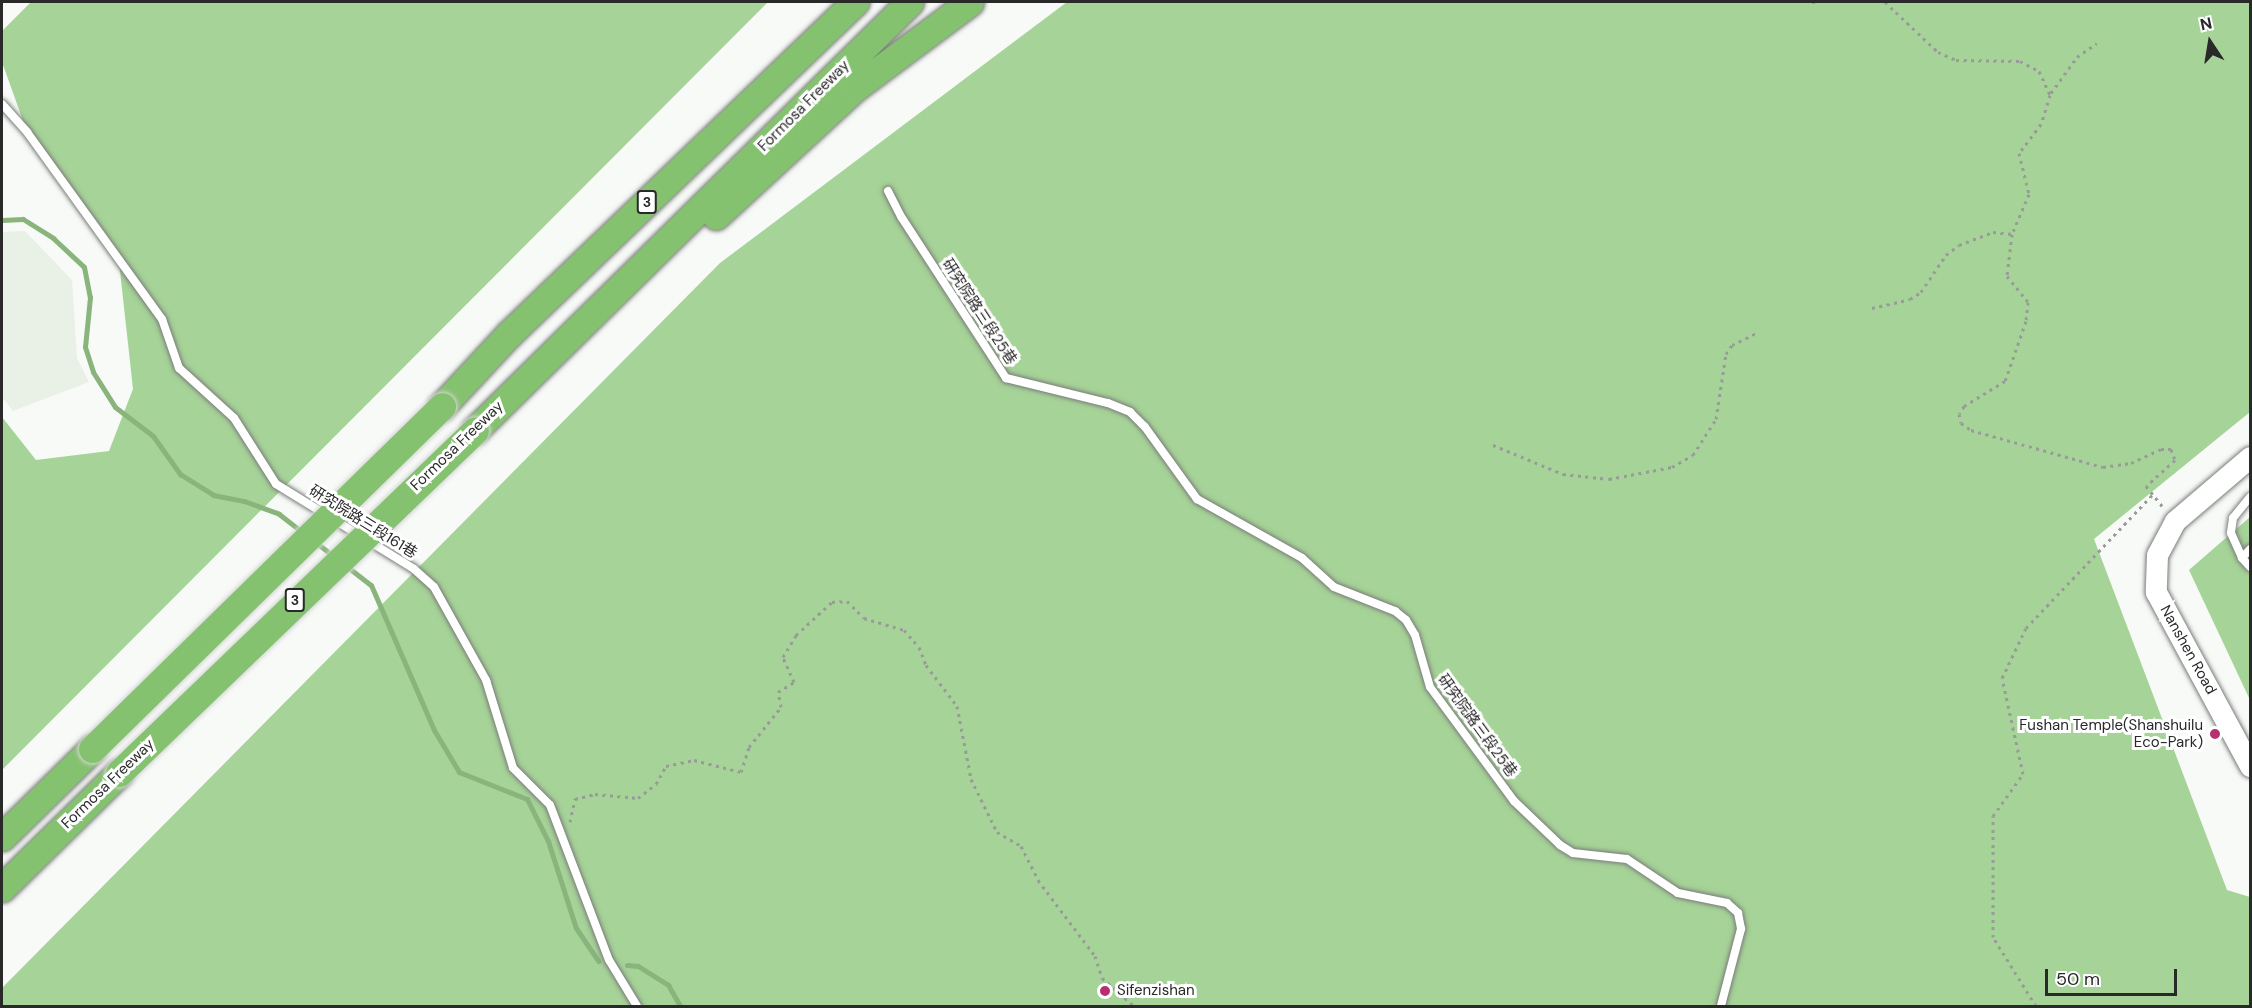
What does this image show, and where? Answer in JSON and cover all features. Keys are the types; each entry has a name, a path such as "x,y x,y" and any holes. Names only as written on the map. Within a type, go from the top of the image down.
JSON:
{"highway":[{"name":"3","path":"2,837 442,406 518,326 855,2"},
{"name":"Formosa Freeway","path":"2,888 474,430 910,2"},
{"path":"560,345 738,197 856,87 970,2"}],"main road":[{"name":"Nanshen Road","path":"2250,457 2175,521 2157,555 2156,592 2250,766"}],"lane":[{"name":"研究院路三段161巷","path":"2,104 27,132 162,319 179,368 234,418 276,484 414,569 434,587 486,680 513,768 550,804 609,960 637,1006"},
{"name":"研究院路三段25巷","path":"888,190 902,218 1006,378 1108,403 1130,412 1197,499 1302,558 1334,587 1395,611 1406,620 1415,634 1422,670 1436,696 1514,801 1560,845 1573,853 1627,859 1678,893 1727,903 1738,913 1741,929 1721,1006"},
{"path":"2250,497 2233,518 2235,548 2250,567"},
{"path":"2242,558 2250,549"}],"path":[{"path":"1812,2 1818,2"},
{"path":"1885,2 1938,52 1956,60 2020,61 2039,71 2050,95"},
{"path":"2097,43 2077,57 2050,95 2041,124 2019,153 2029,194 2012,234 2007,276 2028,302 2026,321 2005,381 1964,406 1959,414 1960,423 1971,430 2103,466 2131,463 2161,449 2171,449 2175,460 2146,486 2175,521"},
{"path":"1872,308 1910,299 1921,292 1946,255 1959,245 1993,232 2012,234"},
{"path":"1493,445 1563,474 1609,479 1672,467 1693,455 1716,419 1726,354 1732,345 1757,333"},
{"path":"2036,1006 1993,937 1993,816 2023,774 2002,678 2026,628 2152,495"},
{"path":"562,831 570,822 575,799 595,794 638,798 656,784 666,766 694,760 741,772 749,747 780,707 778,692 794,682 783,657 796,634 832,602 847,601 864,618 904,630 919,646 926,665 957,706 971,779 997,832 1021,846 1038,880 1095,956 1102,978 1134,1006"}],"shaded area":[{"path":"25,231 72,280 77,358 89,382 13,411 2,397 2,232"}],"green space":[{"path":"31,2 768,2 2,770 2,417 36,460 109,451 133,389 119,262 27,132 2,62 2,31"},
{"path":"1067,2 2250,2 2250,412 2094,539 2227,890 2250,897 2250,1006 2,1006 2,988 720,263"},
{"path":"2250,517 2250,700 2189,570"}],"waterway":[{"path":"2,220 23,219 53,238 84,267 90,297 85,347 93,372 115,407 153,436 180,474 213,495 244,501 279,514 302,532"},
{"path":"314,541 333,556"},
{"path":"345,565 371,585 434,730 459,772 527,799 548,841 576,928 598,961"},
{"path":"627,965 638,966 668,985 680,1006"}],"place":[{"name":"Fushan Temple(Shanshuilu Eco-Park)","path":"2215,734"},
{"name":"Sifenzishan","path":"1105,991"}]}
